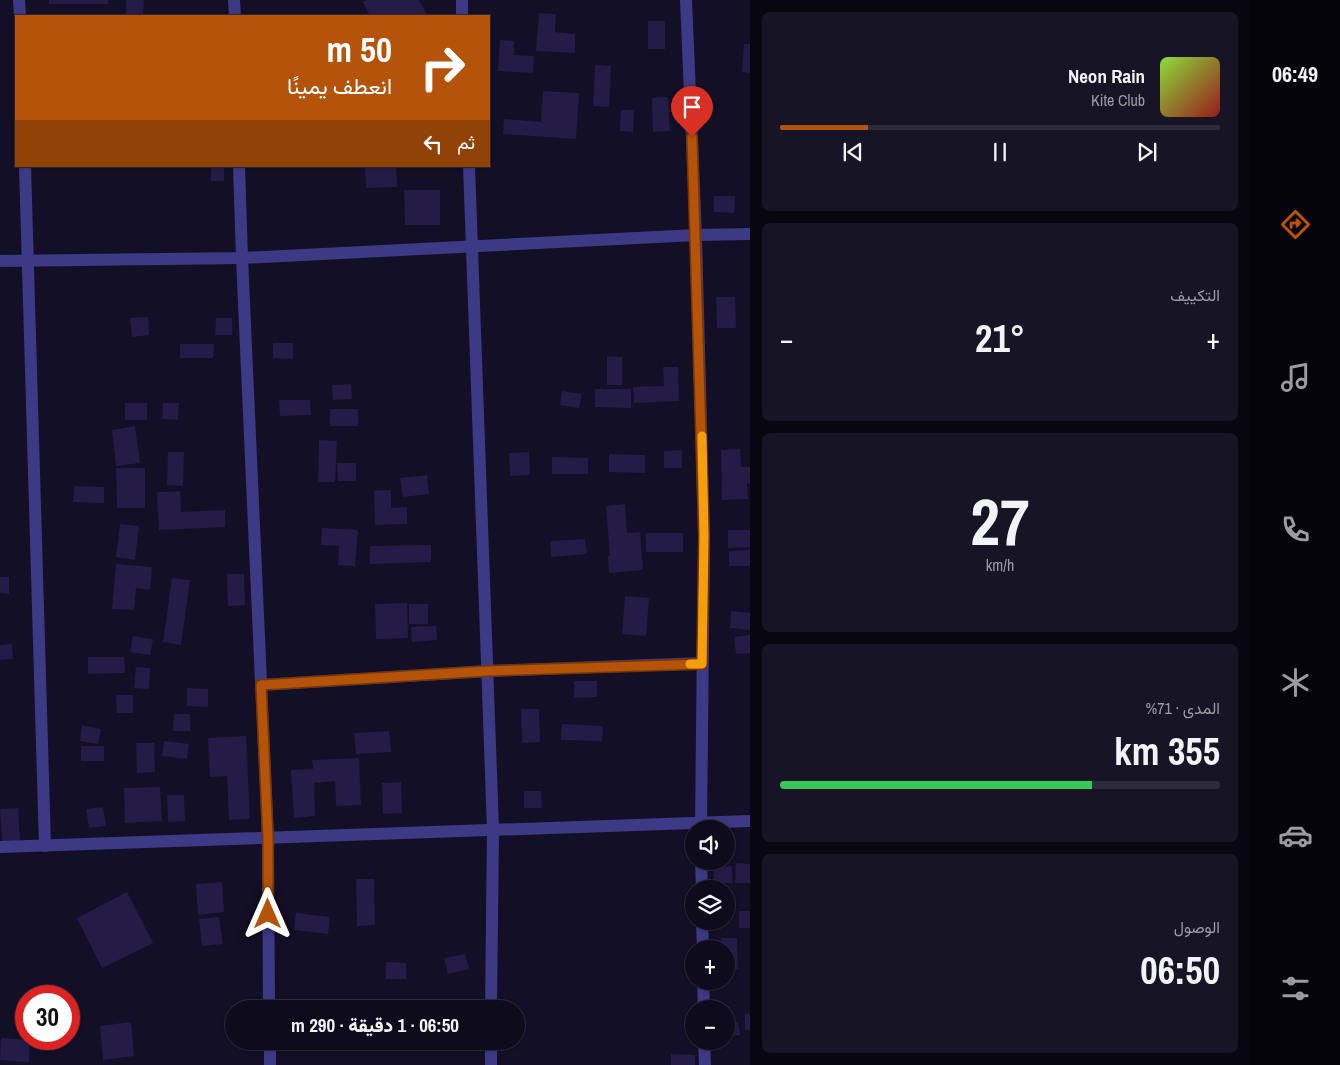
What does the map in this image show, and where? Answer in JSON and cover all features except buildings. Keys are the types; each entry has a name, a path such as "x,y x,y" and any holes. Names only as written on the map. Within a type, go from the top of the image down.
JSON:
{"street":[{"path":"19,0 20,15"},
{"path":"234,0 235,15"},
{"path":"462,0 462,15"},
{"path":"686,0 696,235 704,536 701,820"},
{"path":"25,167 45,846"},
{"path":"239,167 268,838 269,1000"},
{"path":"469,167 493,830 491,1000"},
{"path":"0,261 242,258 696,235 750,234"},
{"path":"261,685 488,671 702,664"},
{"path":"735,822 750,821"},
{"path":"0,847 685,825"},
{"path":"270,1050 270,1065"},
{"path":"491,1050 491,1065"},
{"path":"704,1050 705,1065"}],"slow traffic":[{"path":"690,664 702,664 704,536 702,436"}],"route":[{"path":"268,914 268,838 261,685 488,671 702,664 704,536 692,137"}]}
